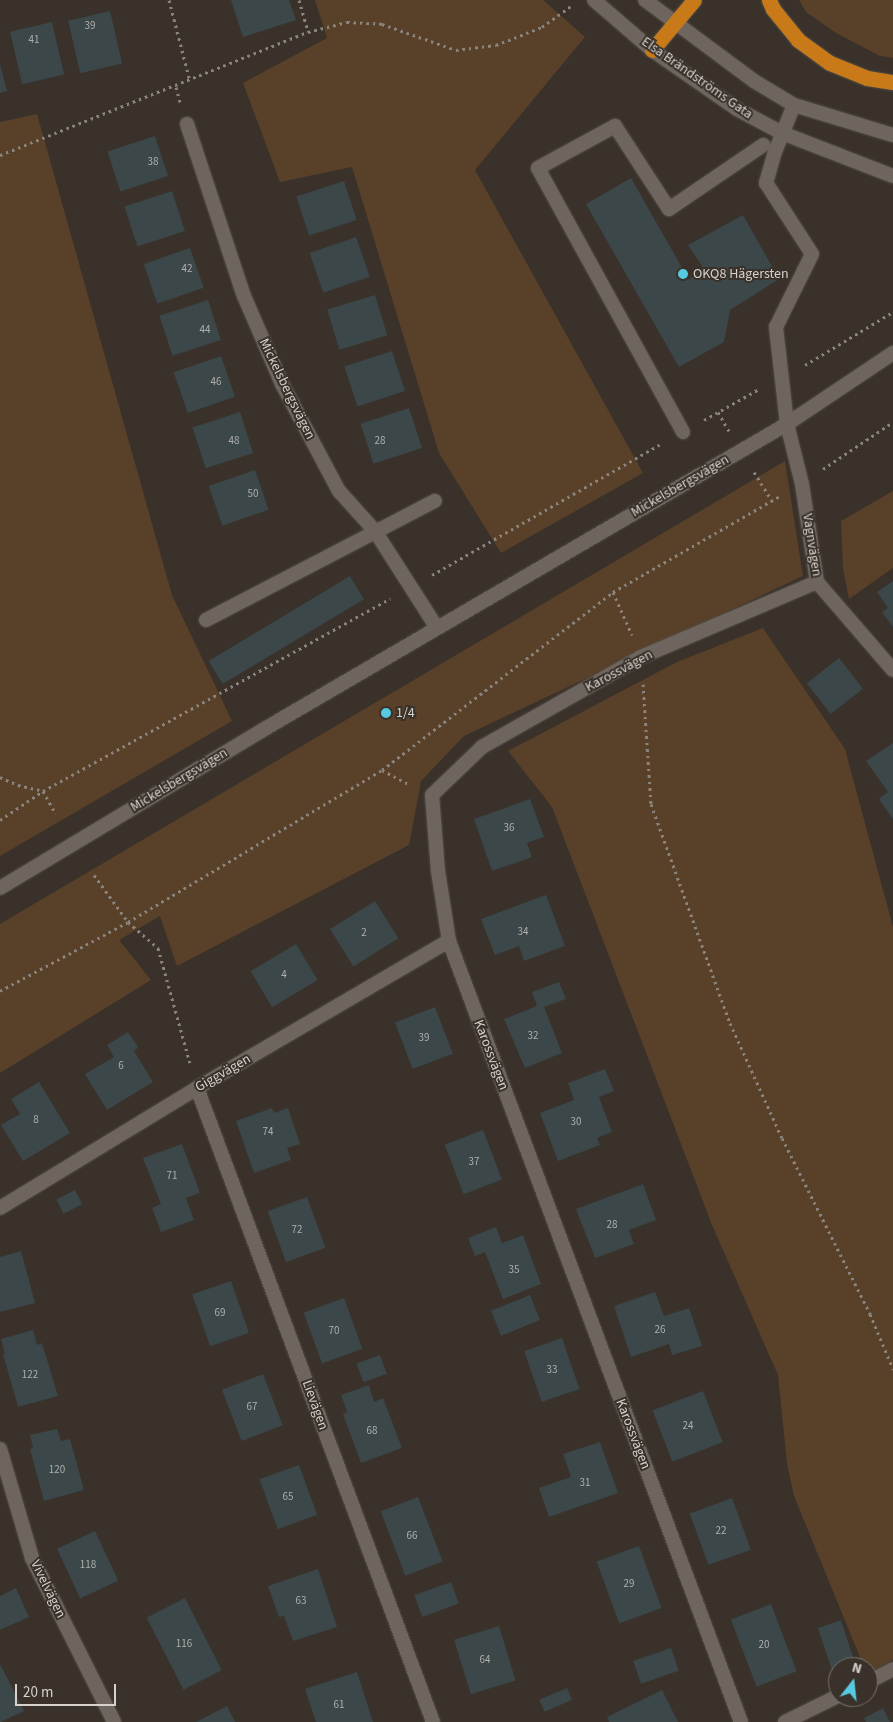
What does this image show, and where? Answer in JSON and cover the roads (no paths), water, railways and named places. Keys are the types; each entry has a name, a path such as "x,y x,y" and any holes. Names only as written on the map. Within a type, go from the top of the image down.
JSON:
{"highway":[{"path":"652,50 694,0"},
{"path":"769,0 773,9 798,40 830,63 867,78 893,82"}],"street":[{"name":"Elsa Brändströms Gata","path":"594,0 652,50 737,109 782,133 893,176"},
{"path":"645,0 754,81 794,106 893,135"},
{"path":"782,133 794,106"},
{"name":"Mickelsbergsvägen","path":"187,124 244,296 282,384 339,492 375,530 437,628"},
{"path":"683,432 538,168 616,126 669,209 763,145"},
{"name":"Vagnvägen","path":"782,133 766,184 812,254 776,327 780,379 786,424 802,484 817,582 893,670"},
{"name":"Mickelsbergsvägen","path":"0,888 261,730 786,424 893,353"},
{"path":"206,620 375,530 435,501"},
{"name":"Karossvägen","path":"741,1722 449,942 438,871 432,795 482,747 641,657 817,582"},
{"name":"Giggvägen","path":"0,1208 197,1088 449,942"},
{"name":"Lievägen","path":"197,1088 433,1722"},
{"name":"Vivelvägen","path":"0,1449 32,1558 114,1722"},
{"path":"878,1677 893,1670"},
{"path":"785,1722 828,1701"}],"place":[{"name":"OKQ8 Hägersten","path":"683,274"},
{"name":"1/4","path":"386,713"}]}
